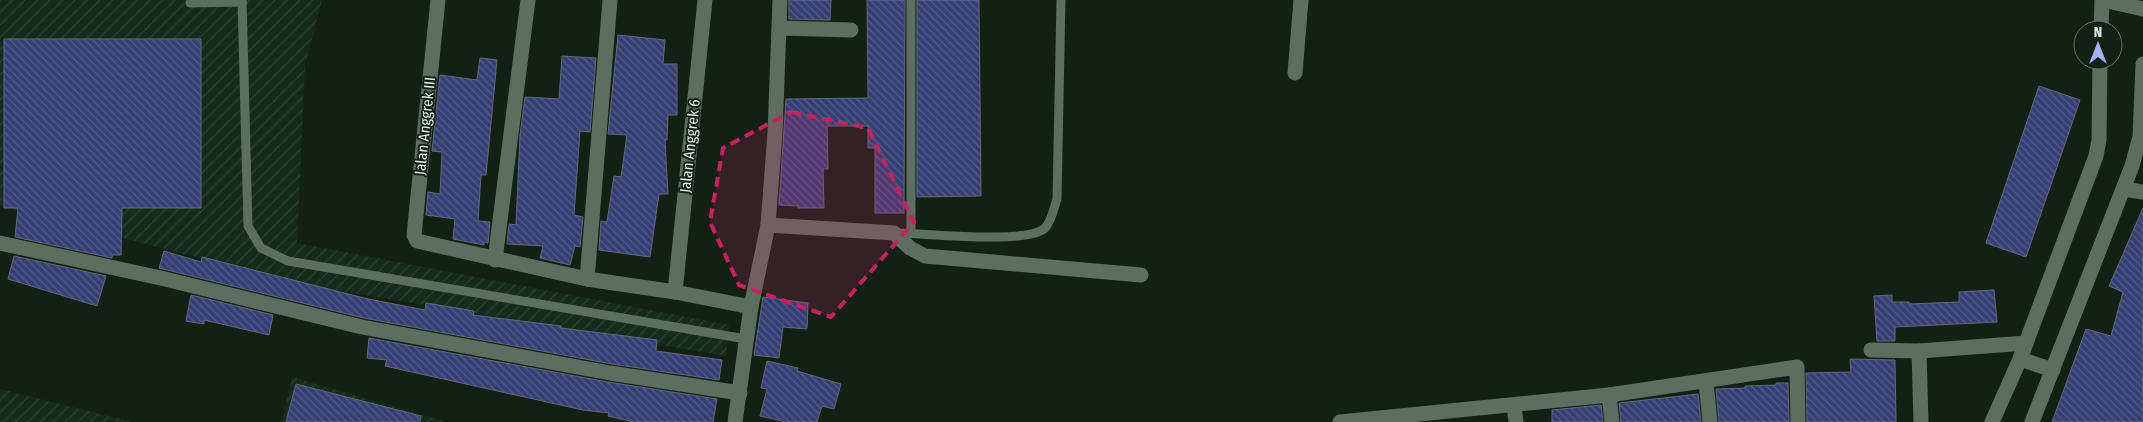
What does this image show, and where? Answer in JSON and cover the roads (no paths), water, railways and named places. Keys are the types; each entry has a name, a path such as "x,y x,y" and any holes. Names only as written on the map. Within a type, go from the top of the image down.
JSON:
{"street":[{"name":"Jalan Anggrek III","path":"438,0 414,235 417,241 426,244 495,260"},
{"path":"528,0 495,260 587,279 676,292 750,307"},
{"path":"587,279 610,0"},
{"name":"Jalan Anggrek 6","path":"676,292 705,0"},
{"path":"735,422 750,307 768,226 780,0"},
{"path":"1295,73 1301,0"},
{"path":"2101,20 2102,0 2143,9"},
{"path":"780,28 851,30"},
{"path":"2032,422 2124,189 2137,167 2143,64"},
{"path":"1992,422 2020,359 2096,156 2099,140 2100,70"},
{"path":"2124,189 2143,192"},
{"path":"768,226 894,233 910,248 925,256 1141,275"},
{"path":"0,243 165,279 362,327 610,373 740,393"},
{"path":"1871,350 1919,351 2026,342"},
{"path":"1919,351 1921,422"},
{"path":"2020,359 2053,370"},
{"path":"1340,422 1413,418 1609,395 1797,368 1798,422"},
{"path":"1706,382 1710,422"},
{"path":"1609,395 1612,422"},
{"path":"1514,406 1516,422"}],"lane":[{"path":"911,0 911,233"},
{"path":"894,233 1012,237 1030,234 1046,227 1057,199 1061,0"},
{"path":"190,3 242,1 248,226 261,248 288,261 746,339"}]}
